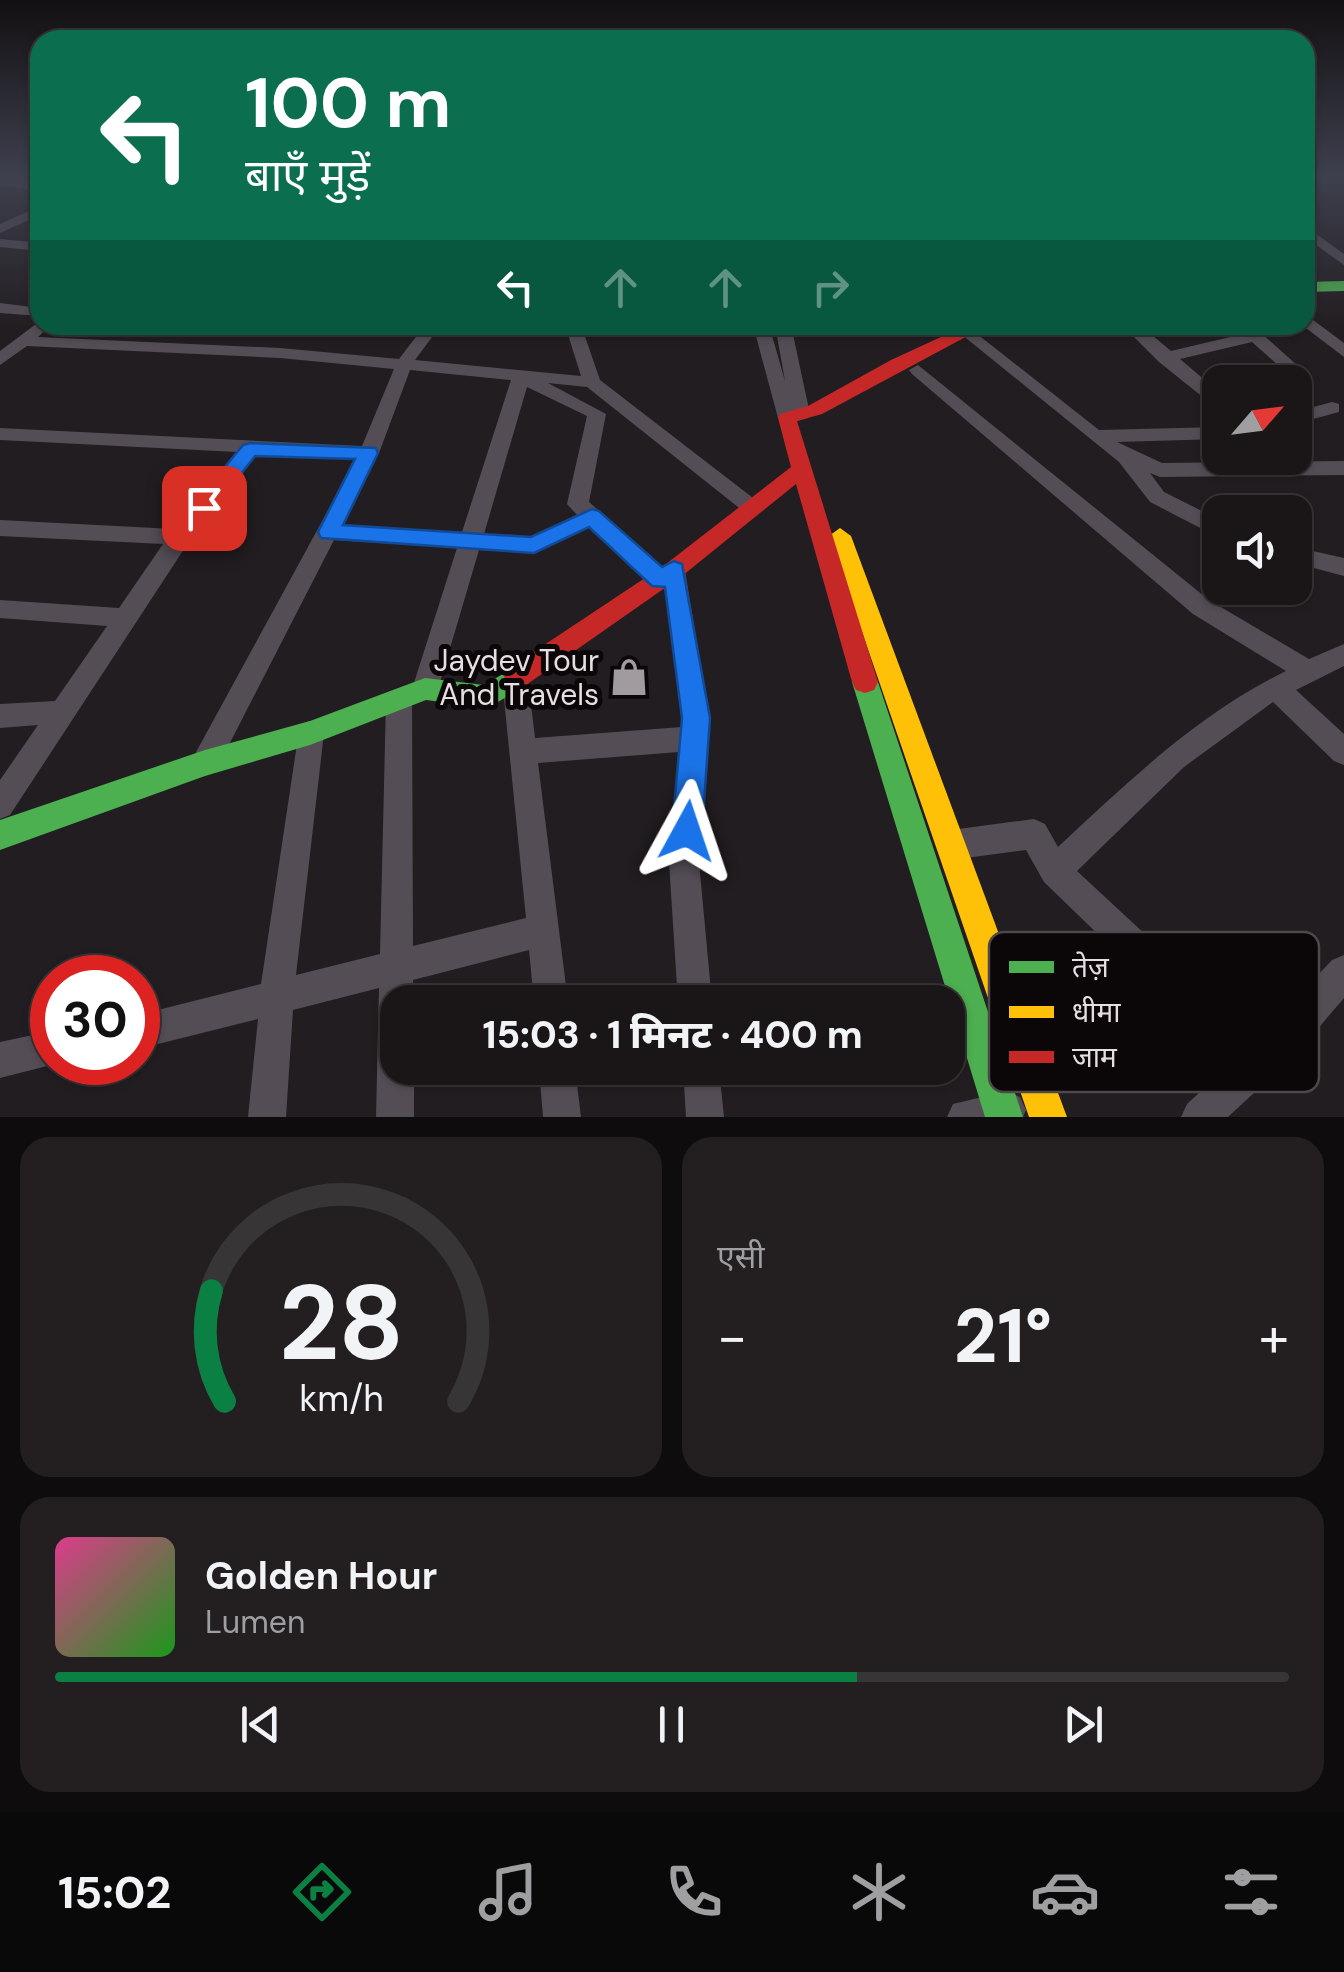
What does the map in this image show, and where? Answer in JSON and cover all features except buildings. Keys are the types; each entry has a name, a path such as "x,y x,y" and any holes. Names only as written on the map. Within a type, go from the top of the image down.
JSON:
{"street":[{"path":"0,230 30,234"},
{"path":"1315,238 1344,261"},
{"path":"0,242 30,246"},
{"path":"1315,287 1344,286"},
{"path":"1315,295 1344,294"},
{"path":"0,308 30,313"},
{"path":"0,341 30,322"},
{"path":"1315,327 1344,352"},
{"path":"0,360 30,331"},
{"path":"206,762 329,532 368,453 405,362 425,335"},
{"path":"576,335 592,382 750,506"},
{"path":"765,335 989,949"},
{"path":"784,335 802,469 991,1115 1047,1113"},
{"path":"797,427 969,335"},
{"path":"797,427 918,370 970,335"},
{"path":"978,335 1095,436 1126,457 1160,470 1344,469"},
{"path":"1141,335 1202,383"},
{"path":"1165,358 1237,335"},
{"path":"1254,335 1288,365"},
{"path":"24,341 234,349 592,382"},
{"path":"918,370 1201,607 1309,672"},
{"path":"521,377 597,414 578,504 667,574 696,718 684,862 695,985"},
{"path":"395,1117 396,969 412,695 470,540 521,377"},
{"path":"1312,413 1332,408"},
{"path":"1095,436 1202,433"},
{"path":"0,434 250,450 368,453"},
{"path":"0,804 180,536 250,450"},
{"path":"1126,457 1157,497 1202,520"},
{"path":"0,835 206,762 310,734 412,695 488,698 667,574 802,469"},
{"path":"329,532 534,545 592,516"},
{"path":"0,528 180,536"},
{"path":"1312,559 1344,567"},
{"path":"0,609 124,618"},
{"path":"1055,871 1174,758 1276,688 1342,657"},
{"path":"515,678 549,985"},
{"path":"1276,688 1344,752"},
{"path":"0,716 60,712"},
{"path":"266,1117 310,734"},
{"path":"524,751 694,739"},
{"path":"952,845 1034,834 1055,871 1119,932"},
{"path":"160,1027 544,930"},
{"path":"1319,999 1344,972"},
{"path":"0,1060 30,1054"},
{"path":"559,1085 562,1117"},
{"path":"702,1085 705,1117"},
{"path":"1200,1117 1227,1092"}],"traffic: fast":[{"path":"1315,287 1344,286"},
{"path":"0,835 205,763 310,733 425,689 488,697 517,677"},
{"path":"865,682 989,1070"},
{"path":"996,1092 1004,1117"}],"traffic: slow":[{"path":"840,536 989,952"},
{"path":"1039,1092 1048,1117"}],"traffic: jam":[{"path":"865,682 787,418 815,410 959,335"},
{"path":"517,677 674,570 802,469"}],"place":[{"name":"Jaydev Tour And Travels","path":"629,677"}],"route":[{"path":"204,508 250,450 368,453 329,532 534,545 592,516 660,579 674,570 696,718 687,831"}]}
